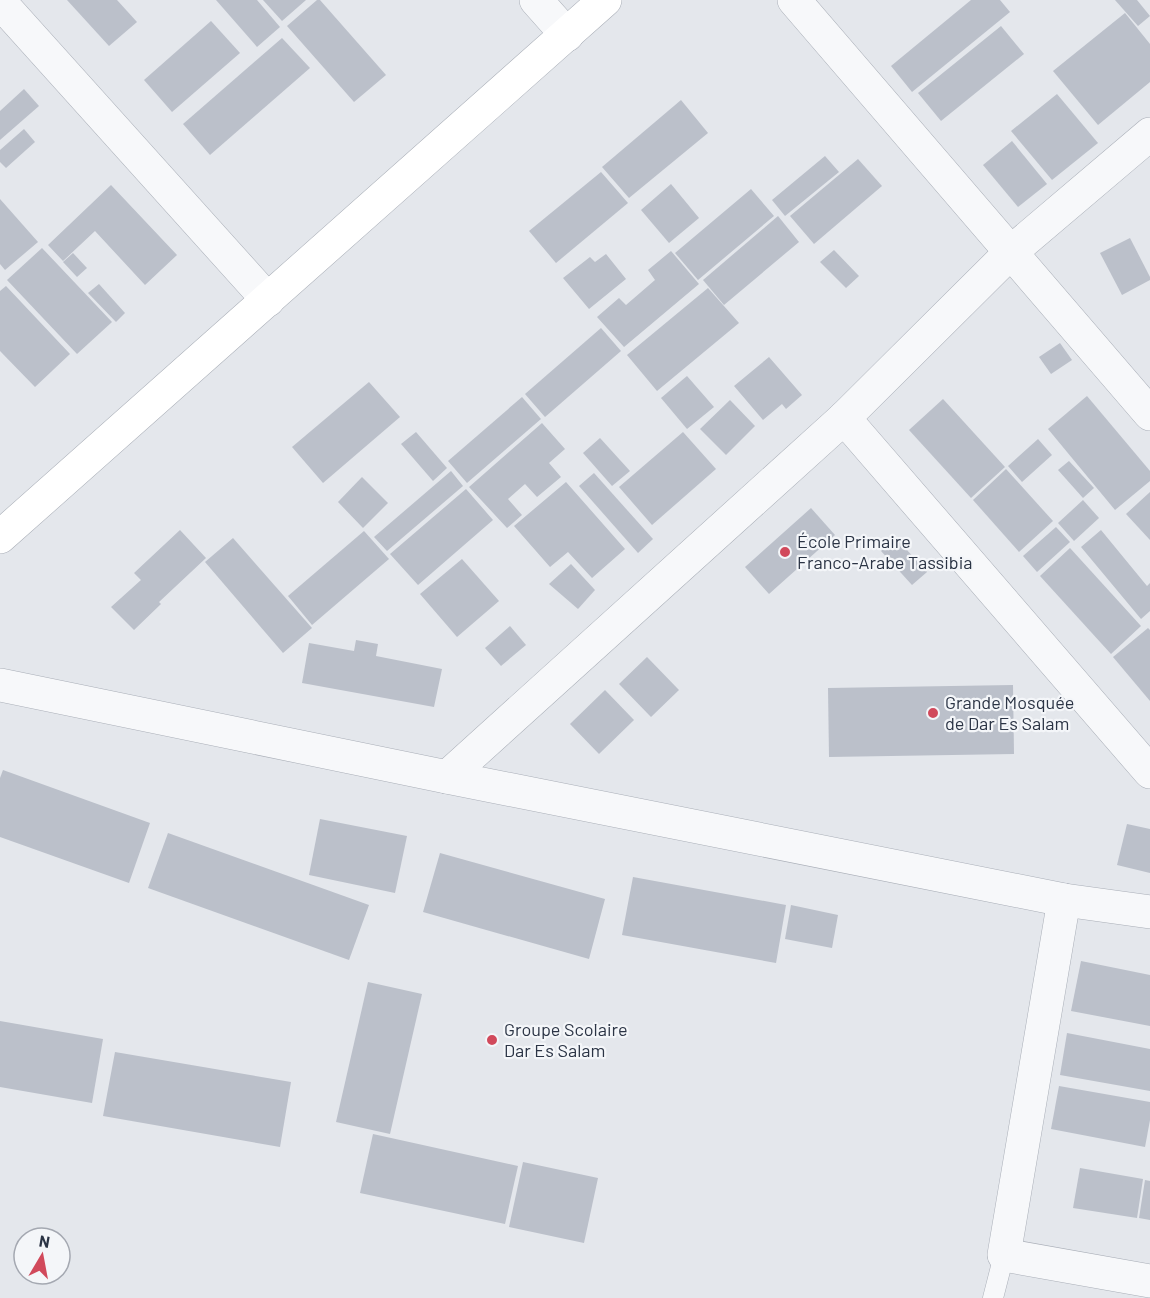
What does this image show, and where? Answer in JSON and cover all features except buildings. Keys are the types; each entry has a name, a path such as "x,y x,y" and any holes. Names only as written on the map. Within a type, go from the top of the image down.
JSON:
{"street":[{"path":"536,0 567,35"},
{"path":"0,537 605,0"},
{"path":"794,0 1150,414"},
{"path":"0,2 268,300"},
{"path":"447,777 844,418 1011,252 1150,134"},
{"path":"844,418 1150,772"},
{"path":"0,685 1064,900 1150,912"},
{"path":"1064,900 1004,1255 1150,1281"}],"lane":[{"path":"993,1298 1004,1255"}],"place":[{"name":"École Primaire Franco-Arabe Tassibia","path":"785,552"},
{"name":"Grande Mosquée de Dar Es Salam","path":"933,713"},
{"name":"Groupe Scolaire Dar Es Salam","path":"492,1040"}]}
